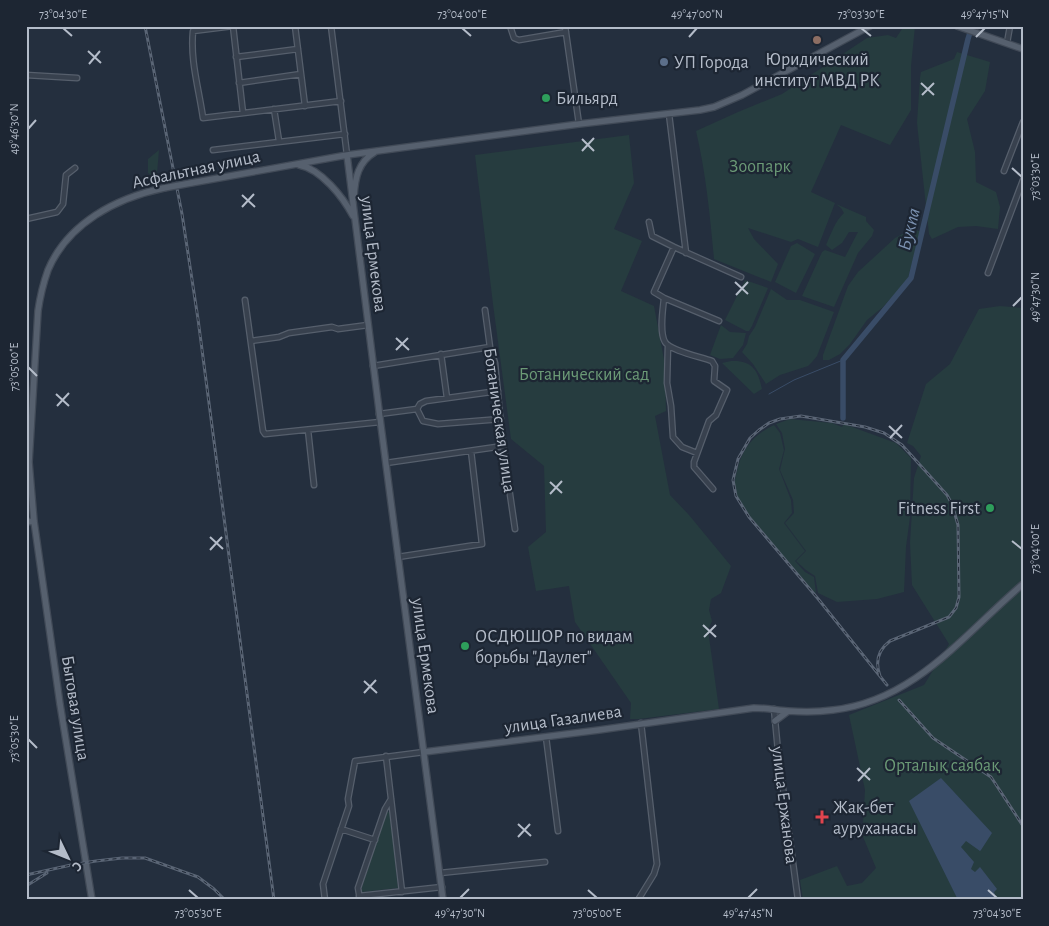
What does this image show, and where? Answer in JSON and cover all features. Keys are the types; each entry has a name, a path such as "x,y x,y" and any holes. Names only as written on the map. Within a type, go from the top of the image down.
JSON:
{"main road":[{"path":"347,155 714,107 742,95 870,26"},
{"path":"959,27 1023,49"},
{"path":"355,218 355,180 364,160 377,151"},
{"name":"Асфальтная улица","path":"34,521 28,462 28,424 38,312 42,288 53,261 66,241 87,221 108,206 135,195 164,188 347,155"},
{"name":"улица Ермекова","path":"347,155 380,422 444,900"},
{"path":"295,164 304,166 321,177 342,197 355,218"},
{"path":"26,522 34,521"},
{"name":"Бытовая улица","path":"34,521 61,713 92,900"},
{"name":"улица Газалиева","path":"424,752 754,708 820,711 851,708 870,703 907,685 930,667 1023,584"},
{"path":"775,721 788,711"}],"street":[{"path":"243,113 233,26 193,32 192,62 203,118 341,101"},
{"path":"295,26 305,106"},
{"path":"331,26 347,155"},
{"path":"510,26 514,38 519,40 566,29 579,124"},
{"path":"1007,43 1010,26"},
{"path":"236,57 298,49"},
{"path":"239,83 301,74"},
{"path":"26,75 76,78"},
{"path":"274,109 279,141"},
{"path":"669,114 686,253"},
{"path":"1004,171 1023,122"},
{"path":"213,150 345,134"},
{"path":"26,219 57,212 63,204 66,176 74,168"},
{"path":"988,274 1023,180"},
{"path":"649,222 652,236 741,277"},
{"path":"674,247 654,292 720,321"},
{"path":"664,298 663,339 668,345 712,361 715,366 714,381 726,390 716,416 709,421 694,462 694,467 713,489"},
{"path":"245,300 264,433 268,435 380,422"},
{"name":"Ботаническая улица","path":"485,310 490,346 495,363 503,446 515,529"},
{"path":"251,342 279,338 290,333 332,327 338,329 368,326"},
{"path":"668,345 667,383 671,401 673,437 682,447 697,453"},
{"path":"373,366 490,346"},
{"path":"442,354 447,398"},
{"path":"417,409 420,404 426,401 498,391"},
{"path":"379,414 417,409"},
{"path":"417,409 423,421 438,424 501,419"},
{"path":"308,430 314,485"},
{"path":"386,464 503,446"},
{"path":"398,557 482,544 471,451"},
{"name":"улица Ержанова","path":"774,709 798,900"},
{"path":"638,900 654,874 657,864 641,724"},
{"path":"546,737 558,831"},
{"name":"улица Газалиева","path":"342,829 349,806 348,799 355,761 424,752"},
{"path":"386,756 402,892"},
{"path":"391,798 385,809 358,888 360,898 442,887"},
{"path":"325,900 324,884 342,829 375,840"},
{"path":"440,873 545,862"}],"green space":[{"name":"Зоопарк","path":"904,26 915,26 911,66 911,110 890,145 841,125 811,192 835,203 818,247 798,239 791,242 748,228 754,239 778,264 771,282 714,259 705,179 696,131 782,94 867,38 888,35 896,38"},
{"path":"957,52 990,62 985,91 967,119 975,152 976,182 996,192 1000,207 998,229 976,226 958,227 932,239 929,234 917,123 920,78 921,72 954,59"},
{"name":"Ботанический сад","path":"629,135 634,183 614,229 642,241 621,291 654,306 665,365 666,411 655,416 670,495 731,566 721,593 711,599 709,610 712,621 708,630 719,709 639,719 630,719 631,703 575,622 569,586 536,591 528,547 546,532 544,466 511,439 475,155"},
{"path":"159,150 157,174 152,176 148,173 148,159"},
{"path":"836,204 866,217 866,221 874,230 872,236 858,253 834,307 802,296 822,252 825,250 845,257 858,232 849,232 842,243 832,250 826,245 836,224 844,213"},
{"path":"910,230 921,231 908,278 883,307 867,320 850,344 840,354 829,360 823,360 823,355 848,286 858,272 895,238"},
{"path":"797,243 815,254 796,293 775,282 791,246"},
{"path":"745,280 768,288 749,331 725,320"},
{"path":"771,289 787,300 800,300 834,312 817,356 812,362 808,366 780,375 766,384 753,364 742,352"},
{"name":"Орталық саябақ","path":"1000,306 1023,308 1023,900 803,900 800,880 837,866 847,886 862,883 876,868 861,832 865,790 849,715 924,685 949,644 912,585 910,543 914,478 921,456 913,446 907,443 926,384 950,364 979,309"},
{"path":"721,325 730,332 746,333 743,345 733,358 720,359 710,355"},
{"path":"731,361 749,364 756,371 762,389 754,394 722,363"},
{"path":"790,419 832,423 842,427 844,424 896,443 911,458 910,517 906,547 904,592 877,599 837,602 818,593 815,576 796,561 806,551 785,523 794,513 793,500 780,470 785,449 782,433 776,424"},
{"path":"774,425 780,433 784,450 779,469 791,500 792,513 784,523 805,551 795,561 805,572 814,577 816,593 804,584 746,512 735,491 736,474 745,449 760,433"},
{"path":"386,812 390,812 398,888 362,892 362,887"}],"water":[{"path":"941,778 992,833 980,851 966,841 961,847 974,862 971,869 975,872 980,867 997,889 994,892 997,900 958,900 909,801"}],"waterway":[{"name":"Букпа","path":"843,418 843,360 911,278 972,26"},
{"path":"769,394 794,380 843,360"}],"railway":[{"path":"145,26 182,214 198,319 274,900"},
{"path":"880,676 878,666 880,652 890,641 949,617 956,608 959,597 958,525 952,504 947,495 902,445 884,433 865,427 801,416 780,419 769,423 750,438 738,459 733,480 736,496 749,517 887,685"},
{"path":"899,700 933,738 991,777 1023,826"},
{"path":"26,875 96,861 145,858 198,877 225,900"},
{"path":"26,886 47,873"}],"place":[{"name":"Юридический институт МВД РК","path":"817,40"},
{"name":"УП Города","path":"664,62"},
{"name":"Бильярд","path":"546,98"},
{"name":"Fitness First","path":"990,508"},
{"name":"ОСДЮШОР по видам борьбы \"Даулет\"","path":"465,646"},
{"name":"Жақ-бет ауруханасы","path":"822,817"}]}
